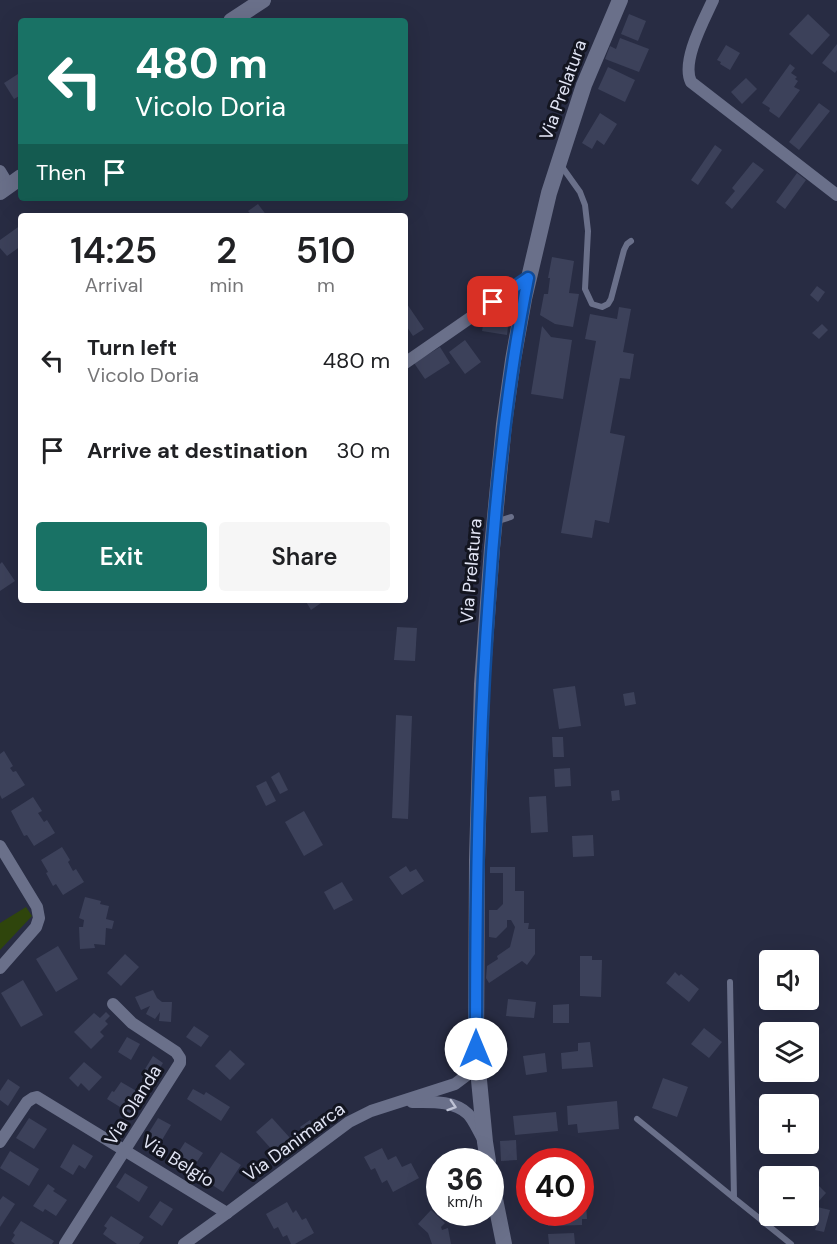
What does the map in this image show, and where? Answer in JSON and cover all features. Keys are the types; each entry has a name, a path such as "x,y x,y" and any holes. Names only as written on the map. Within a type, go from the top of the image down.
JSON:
{"street":[{"name":"Via Prelatura","path":"486,1148 476,1049 477,860 482,696 504,424 528,278 549,193 584,85 620,0"},
{"path":"713,0 697,35 691,55 688,72 691,82 837,195"},
{"path":"234,18 253,2"},
{"path":"0,171 10,185"},
{"path":"408,361 528,278"},
{"path":"0,846 37,906 39,915 36,927 0,968"},
{"name":"Via Olanda","path":"65,1244 180,1065 176,1052 132,1023 113,1004"},
{"name":"Via Danimarca","path":"184,1244 349,1122 371,1111 460,1081 470,1070 476,1049"},
{"name":"Via Belgio","path":"0,1142 27,1102 37,1097 227,1213"},
{"name":"Via Danimarca","path":"402,1102 443,1103 461,1108 470,1116 485,1142"},
{"path":"500,1226 504,1244"}],"lane":[{"path":"558,161 580,192 587,210 585,289 590,301 596,306 606,306 611,299 624,250 631,241"},
{"path":"495,522 511,517"},
{"path":"730,982 734,1198"},
{"path":"637,1119 791,1244"}],"green space":[{"path":"26,907 32,916 0,950 0,923"}],"building":[{"path":"629,14 646,21 638,41 621,34"},
{"path":"808,14 830,35 812,55 789,34"},
{"path":"620,38 649,49 639,72 605,59 610,46 616,49"},
{"path":"837,44 837,70 835,73 822,63"},
{"path":"726,45 740,53 730,70 717,60"},
{"path":"790,64 795,68 791,73 797,77 795,79 798,81 794,87 800,90 779,118 762,103"},
{"path":"608,67 635,80 625,102 598,89"},
{"path":"18,74 18,97 14,99 4,83"},
{"path":"746,78 757,89 742,104 731,92"},
{"path":"819,103 830,111 799,150 789,142"},
{"path":"600,113 617,124 604,145 597,140 592,149 582,143"},
{"path":"715,145 722,150 698,185 691,180"},
{"path":"753,162 764,170 732,209 725,203 735,191 732,188"},
{"path":"797,173 806,180 785,209 776,202"},
{"path":"258,204 265,213 250,213 248,211"},
{"path":"18,227 18,248 7,256 0,248 0,240"},
{"path":"552,257 574,261 569,293 579,294 573,327 555,324 540,315 544,294 548,294"},
{"path":"817,286 825,292 818,302 810,295"},
{"path":"408,305 424,329 413,336 408,328"},
{"path":"619,307 631,309 623,352 634,354 630,379 620,378 610,433 625,436 609,523 595,520 592,538 561,533 596,341 585,339 590,314 617,319"},
{"path":"485,314 509,318 507,335 482,331"},
{"path":"822,324 828,330 819,339 812,333"},
{"path":"542,326 551,337 572,340 563,399 531,394"},
{"path":"465,340 481,362 465,374 449,352"},
{"path":"440,347 450,363 425,379 414,363"},
{"path":"2,562 15,581 0,591 0,564"},
{"path":"307,603 321,603 311,610"},
{"path":"397,627 417,628 415,661 394,660"},
{"path":"575,686 581,726 559,729 553,689"},
{"path":"634,692 636,704 625,706 623,694"},
{"path":"396,715 412,716 408,819 392,818"},
{"path":"552,737 563,737 564,757 553,757"},
{"path":"4,751 13,766 10,768 13,772 16,771 25,785 2,799 0,795 0,754"},
{"path":"570,768 571,786 555,787 554,769"},
{"path":"279,772 288,790 280,794 271,777"},
{"path":"266,781 276,801 266,806 256,786"},
{"path":"619,790 620,800 612,801 611,791"},
{"path":"546,796 548,832 531,833 529,797"},
{"path":"33,797 42,811 38,813 44,822 47,820 55,833 34,846 27,835 24,836 11,811"},
{"path":"304,811 323,845 304,856 285,822"},
{"path":"593,835 594,856 573,857 572,836"},
{"path":"62,847 70,860 68,862 73,871 76,869 84,882 63,895 56,884 53,886 41,860"},
{"path":"406,866 410,872 416,869 424,881 402,895 389,877"},
{"path":"490,867 515,867 515,891 524,891 524,923 529,923 528,929 535,929 535,954 527,965 522,961 489,983 486,978 487,966 510,947 515,927 511,920 507,920 507,927 496,938 489,937 489,910 497,910 503,904 503,873 490,873"},
{"path":"342,882 353,900 334,910 324,892"},
{"path":"85,897 101,901 100,904 109,906 106,919 114,921 112,929 106,928 105,945 94,944 95,948 80,949 79,927 83,927 84,920 79,918"},
{"path":"58,946 78,979 56,992 36,959"},
{"path":"125,954 139,967 121,986 107,973"},
{"path":"580,956 592,956 592,960 602,960 601,997 580,996"},
{"path":"675,972 679,976 681,974 699,989 689,1002 666,983"},
{"path":"23,980 43,1015 21,1027 1,993"},
{"path":"153,990 162,1002 172,1002 171,1022 159,1021 160,1012 155,1019 146,1014 150,1006 141,1010 135,997"},
{"path":"508,999 536,1002 534,1018 506,1016"},
{"path":"569,1004 569,1023 553,1023 553,1005"},
{"path":"106,1012 110,1016 105,1021 108,1024 100,1032 104,1036 91,1049 74,1032 94,1013 100,1018"},
{"path":"194,1026 209,1036 201,1047 186,1037"},
{"path":"704,1028 722,1042 709,1058 691,1044"},
{"path":"127,1037 140,1044 131,1060 118,1052"},
{"path":"590,1042 593,1067 562,1069 561,1053 578,1051 578,1043"},
{"path":"230,1050 245,1064 230,1080 215,1066"},
{"path":"545,1053 547,1072 526,1075 523,1056"},
{"path":"153,1056 163,1063 152,1081 142,1074"},
{"path":"84,1062 102,1077 89,1091 81,1083 78,1087 69,1078"},
{"path":"663,1078 688,1087 677,1117 652,1108"},
{"path":"8,1079 20,1087 8,1106 0,1100 0,1091"},
{"path":"121,1082 145,1096 133,1115 107,1099"},
{"path":"193,1089 204,1095 206,1092 230,1107 221,1121 187,1099"},
{"path":"617,1101 619,1129 578,1133 577,1124 568,1125 567,1106"},
{"path":"556,1112 558,1131 515,1135 513,1116"},
{"path":"324,1116 330,1124 308,1139 300,1127 310,1120 311,1122 317,1118 318,1120"},
{"path":"29,1118 47,1129 34,1149 16,1138"},
{"path":"158,1118 171,1125 156,1150 143,1142"},
{"path":"272,1118 290,1138 274,1152 256,1132"},
{"path":"516,1140 516,1160 504,1161 504,1148 500,1148 500,1141"},
{"path":"185,1142 203,1153 188,1175 171,1164"},
{"path":"73,1144 93,1156 85,1169 79,1165 73,1175 60,1167"},
{"path":"382,1148 388,1160 396,1156 402,1167 411,1163 419,1178 393,1192 387,1180 382,1183 375,1168 371,1170 364,1157"},
{"path":"10,1151 39,1169 29,1186 0,1168"},
{"path":"221,1152 241,1165 223,1192 203,1179"},
{"path":"125,1173 148,1187 139,1202 116,1187"},
{"path":"48,1184 55,1189 53,1191 67,1200 56,1216 45,1209 43,1212 33,1206"},
{"path":"819,1186 826,1193 819,1201"},
{"path":"3,1196 15,1204 0,1227 0,1200"},
{"path":"160,1201 173,1209 162,1226 149,1217"},
{"path":"287,1202 293,1213 296,1210 302,1220 306,1218 314,1233 295,1244 291,1244 287,1235 283,1237 278,1227 274,1229 266,1214"},
{"path":"819,1207 830,1210 824,1232 815,1230 816,1226 819,1226"},
{"path":"426,1215 426,1226 442,1226 442,1230 448,1228 451,1244 432,1244 428,1233 418,1224"},
{"path":"111,1216 144,1237 139,1244 117,1244 103,1234 107,1228 104,1226"},
{"path":"21,1221 54,1241 52,1244 15,1244 11,1241 15,1235 13,1233"},
{"path":"574,1233 575,1244 549,1244 548,1234"}],"route":[{"path":"476,1049 477,860 484,661 504,424 528,278 493,302"}]}
